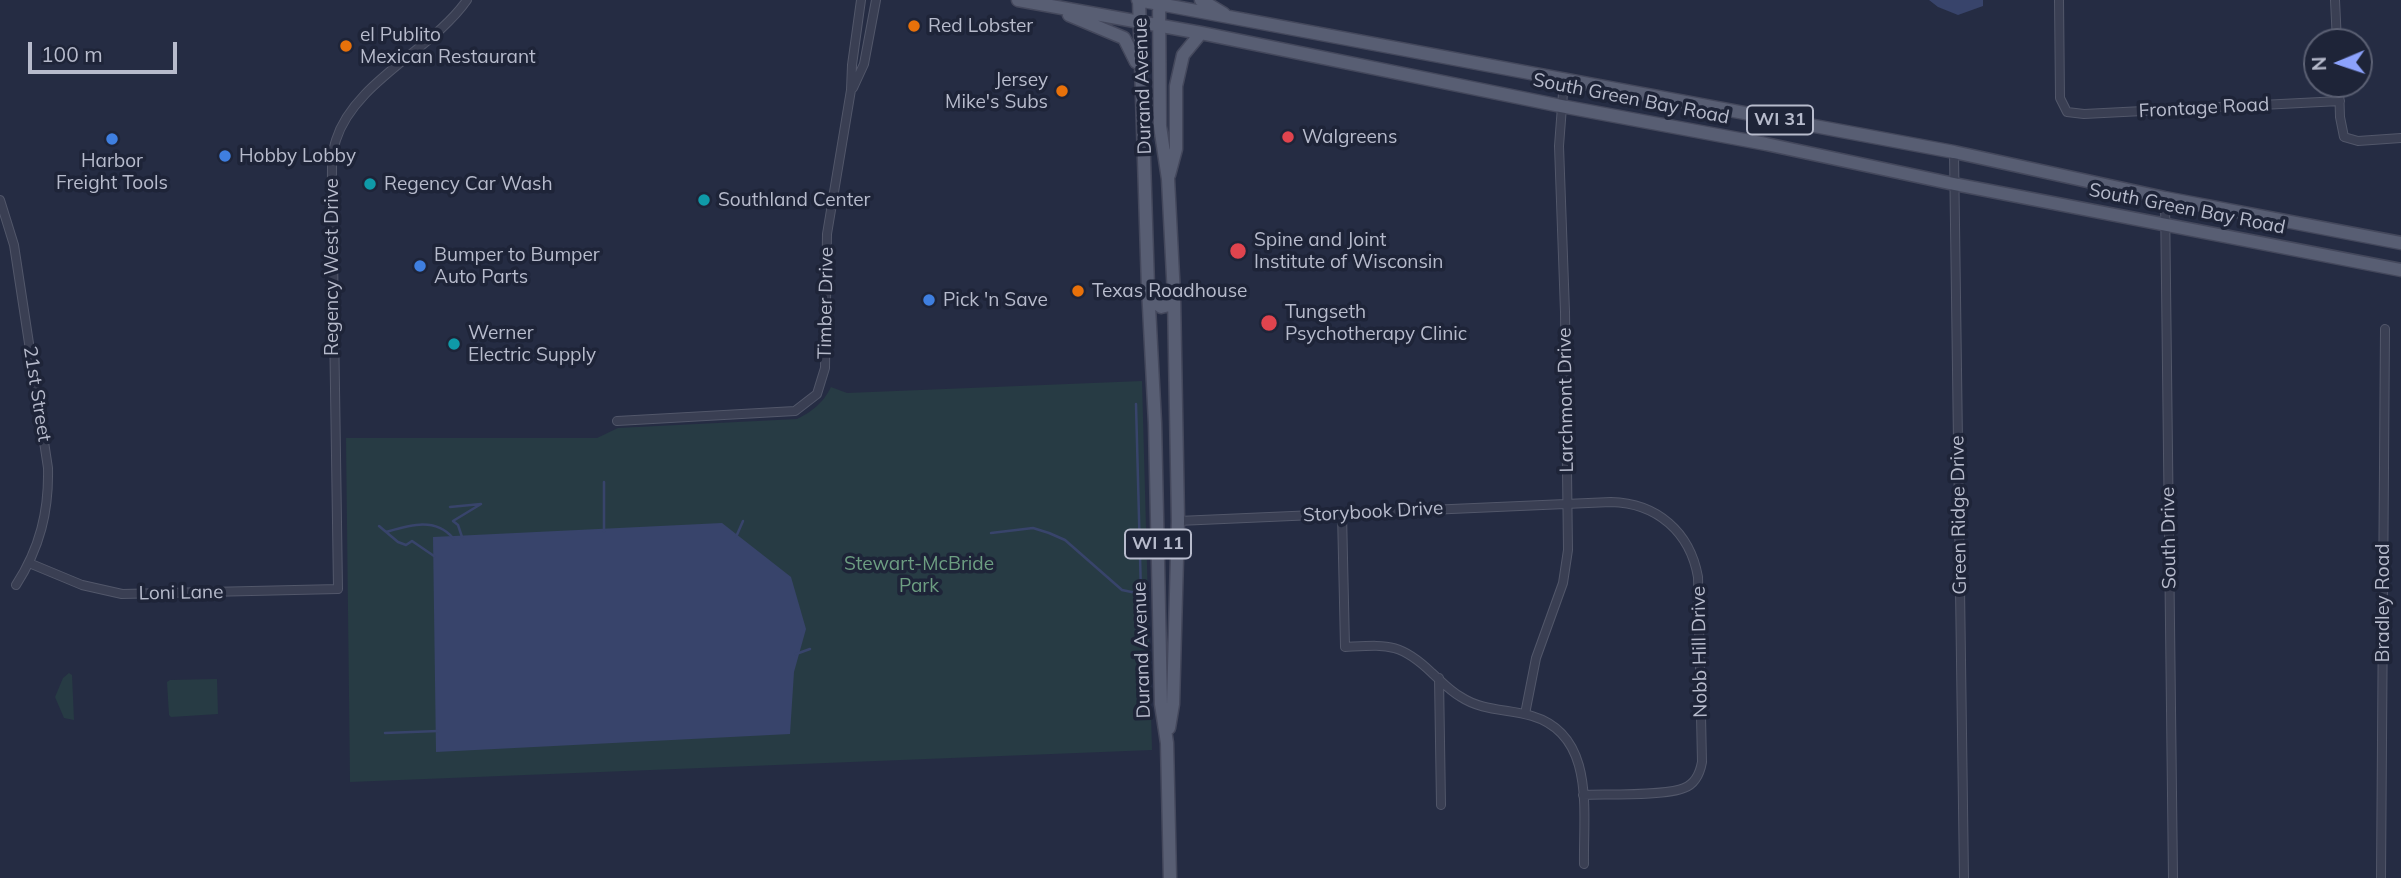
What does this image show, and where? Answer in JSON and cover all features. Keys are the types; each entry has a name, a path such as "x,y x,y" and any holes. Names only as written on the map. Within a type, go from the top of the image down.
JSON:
{"main road":[{"name":"South Green Bay Road","path":"1018,0 1201,33 1561,106 1766,144 1954,184 2401,270"},
{"name":"South Green Bay Road","path":"1138,0 1954,152 2165,198 2401,243"},
{"name":"Durand Avenue","path":"1138,0 1147,287 1155,424 1161,704 1167,743 1170,878"},
{"path":"1202,0 1230,18"},
{"name":"Durand Avenue","path":"1159,2 1160,126 1167,179 1174,296 1178,521 1173,704 1167,743"},
{"path":"1039,4 1124,38 1130,46 1140,73"},
{"path":"1167,179 1176,149 1176,86 1183,55 1201,33"},
{"path":"1147,287 1161,307 1169,305 1174,296"},
{"path":"1151,346 1175,365"}],"street":[{"name":"Regency West Drive","path":"338,589 331,188 335,141 345,119 360,99 449,22 467,0"},
{"name":"Timber Drive","path":"617,421 795,411 817,394 825,368 827,234 851,90 861,0"},
{"name":"Timber Drive","path":"851,90 864,64 876,0"},
{"name":"Frontage Road","path":"2059,0 2060,99 2067,112 2084,114 2340,101"},
{"path":"2335,0 2336,28"},
{"name":"Larchmont Drive","path":"1525,714 1536,658 1563,583 1568,550 1565,312 1559,146 1564,80"},
{"path":"2340,98 2344,137 2358,141 2401,138"},
{"name":"Green Ridge Drive","path":"1954,152 1964,878"},
{"name":"South Drive","path":"2165,198 2173,878"},
{"name":"21st Street","path":"0,200 14,245 48,468 46,514 38,544 16,585"},
{"name":"Bradley Road","path":"2381,878 2385,329"},
{"name":"Nobb Hill Drive","path":"1568,504 1620,502 1642,507 1661,516 1673,525 1686,543 1698,577 1702,762 1700,772 1690,785 1676,791 1583,795"},
{"name":"Storybook Drive","path":"1178,521 1568,504"},
{"path":"1342,513 1345,647 1378,645 1399,648 1417,658 1459,696 1470,702 1525,714 1553,726 1570,743 1580,765 1584,864"},
{"name":"Loni Lane","path":"29,563 82,585 122,594 338,589"},
{"path":"1439,678 1441,805"}],"green space":[{"name":"Stewart-McBride Park","path":"1142,381 1152,750 350,782 346,438 597,438 618,428 797,419 817,406 831,387 847,393"},
{"path":"69,673 72,675 74,720 64,718 55,697 63,678"},
{"path":"217,679 218,714 169,715 167,682"}],"water":[{"path":"1929,0 1983,0 1983,6 1958,15"},
{"path":"722,523 791,577 806,629 794,672 790,734 436,752 433,537"}],"waterway":[{"path":"991,533 1033,528 1049,533 1065,540 1122,590 1141,594 1136,404"},
{"path":"604,482 604,531"},
{"path":"450,507 481,504 453,521 458,525 462,537"},
{"path":"736,537 743,521"},
{"path":"386,532 422,524 438,527 453,538"},
{"path":"379,526 398,542 406,545 412,541 434,556"},
{"path":"796,654 810,649"},
{"path":"385,733 438,731"}],"place":[{"name":"Red Lobster","path":"914,26"},
{"name":"el Publito Mexican Restaurant","path":"346,46"},
{"name":"Jersey Mike's Subs","path":"1062,91"},
{"name":"Walgreens","path":"1288,137"},
{"name":"Harbor Freight Tools","path":"112,139"},
{"name":"Hobby Lobby","path":"225,156"},
{"name":"Regency Car Wash","path":"370,184"},
{"name":"Southland Center","path":"704,200"},
{"name":"Spine and Joint Institute of Wisconsin","path":"1238,251"},
{"name":"Bumper to Bumper Auto Parts","path":"420,266"},
{"name":"Texas Roadhouse","path":"1078,291"},
{"name":"Pick 'n Save","path":"929,300"},
{"name":"Tungseth Psychotherapy Clinic","path":"1269,323"},
{"name":"Werner Electric Supply","path":"454,344"}]}
